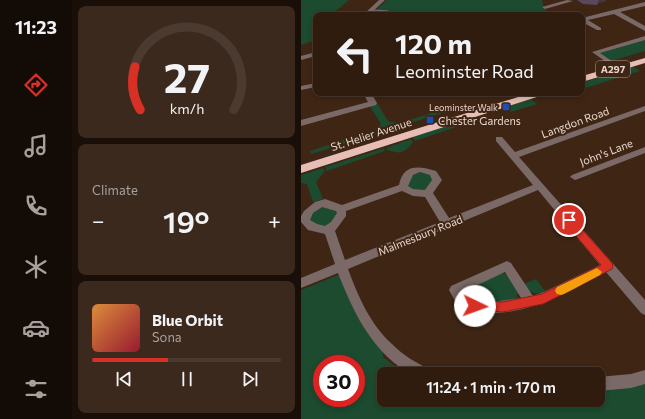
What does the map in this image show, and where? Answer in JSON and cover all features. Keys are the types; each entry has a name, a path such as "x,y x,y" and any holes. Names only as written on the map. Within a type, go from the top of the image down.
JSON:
{"highway":[{"name":"A297","path":"585,74 645,55"},
{"name":"A297","path":"585,79 645,60"},
{"name":"St. Helier Avenue","path":"301,164 516,96"},
{"name":"St. Helier Avenue","path":"301,169 531,96"}],"street":[{"path":"369,12 382,0"},
{"path":"545,7 571,0"},
{"path":"585,20 645,4"},
{"path":"615,12 645,29"},
{"path":"585,21 599,29"},
{"path":"614,65 595,52 645,38"},
{"path":"301,58 313,55"},
{"path":"301,88 313,86"},
{"path":"301,123 373,103 369,96"},
{"name":"Langdon Road","path":"513,156 645,108"},
{"path":"499,139 645,309"},
{"name":"John's Lane","path":"575,177 645,150"},
{"path":"419,170 433,173 437,180 428,192 423,194 406,190 404,187 403,184 410,173 419,170"},
{"name":"Malmesbury Road","path":"301,283 539,186"},
{"path":"342,210 329,230 324,231 309,226 305,220 314,206 322,203 342,210 404,187"},
{"path":"428,192 447,224"},
{"path":"329,230 356,304 371,330 393,354 411,367"},
{"path":"530,302 507,266 455,290 464,306 493,308 530,302 549,296 608,266"},
{"path":"605,383 631,381 645,377"}],"green space":[{"path":"301,0 349,0 335,12 313,12 313,41 301,45"},
{"path":"387,0 542,0 544,8 548,12 389,12 376,10"},
{"path":"645,39 645,51 611,61 599,53"},
{"path":"633,66 640,71 585,88 585,82"},
{"path":"531,99 537,104 511,112 506,107"},
{"path":"377,103 388,121 397,123 398,126 379,132 376,128 381,124 369,105"},
{"path":"455,106 458,108 401,126 399,123"},
{"path":"465,120 468,123 415,141 412,137"},
{"path":"374,130 377,134 311,154 310,151"},
{"path":"411,139 413,142 405,151 392,151 387,150 386,148"},
{"path":"384,148 385,151 327,171 325,167"},
{"path":"323,168 325,171 316,182 323,199 313,202 307,184 301,183 301,175"},
{"path":"420,172 429,174 433,178 427,191 407,188 409,177"},
{"path":"322,206 339,210 331,226 324,229 309,223 309,216"},
{"path":"501,273 506,274 518,292 516,299 477,303 465,299 463,292"},
{"path":"338,275 341,276 349,298 363,325 383,351 383,357 396,367 377,367 377,407 605,407 605,386 645,380 645,419 301,419 301,290"},
{"path":"536,279 545,291 533,293 524,284"}],"building":[{"path":"374,10 388,11 387,12 373,12"}],"slow traffic":[{"path":"561,291 597,272"}],"place":[{"name":"Leominster Walk","path":"506,107"},
{"name":"Chester Gardens","path":"430,120"}],"route":[{"path":"475,306 493,308 503,307 543,299 608,266 569,220"}]}
